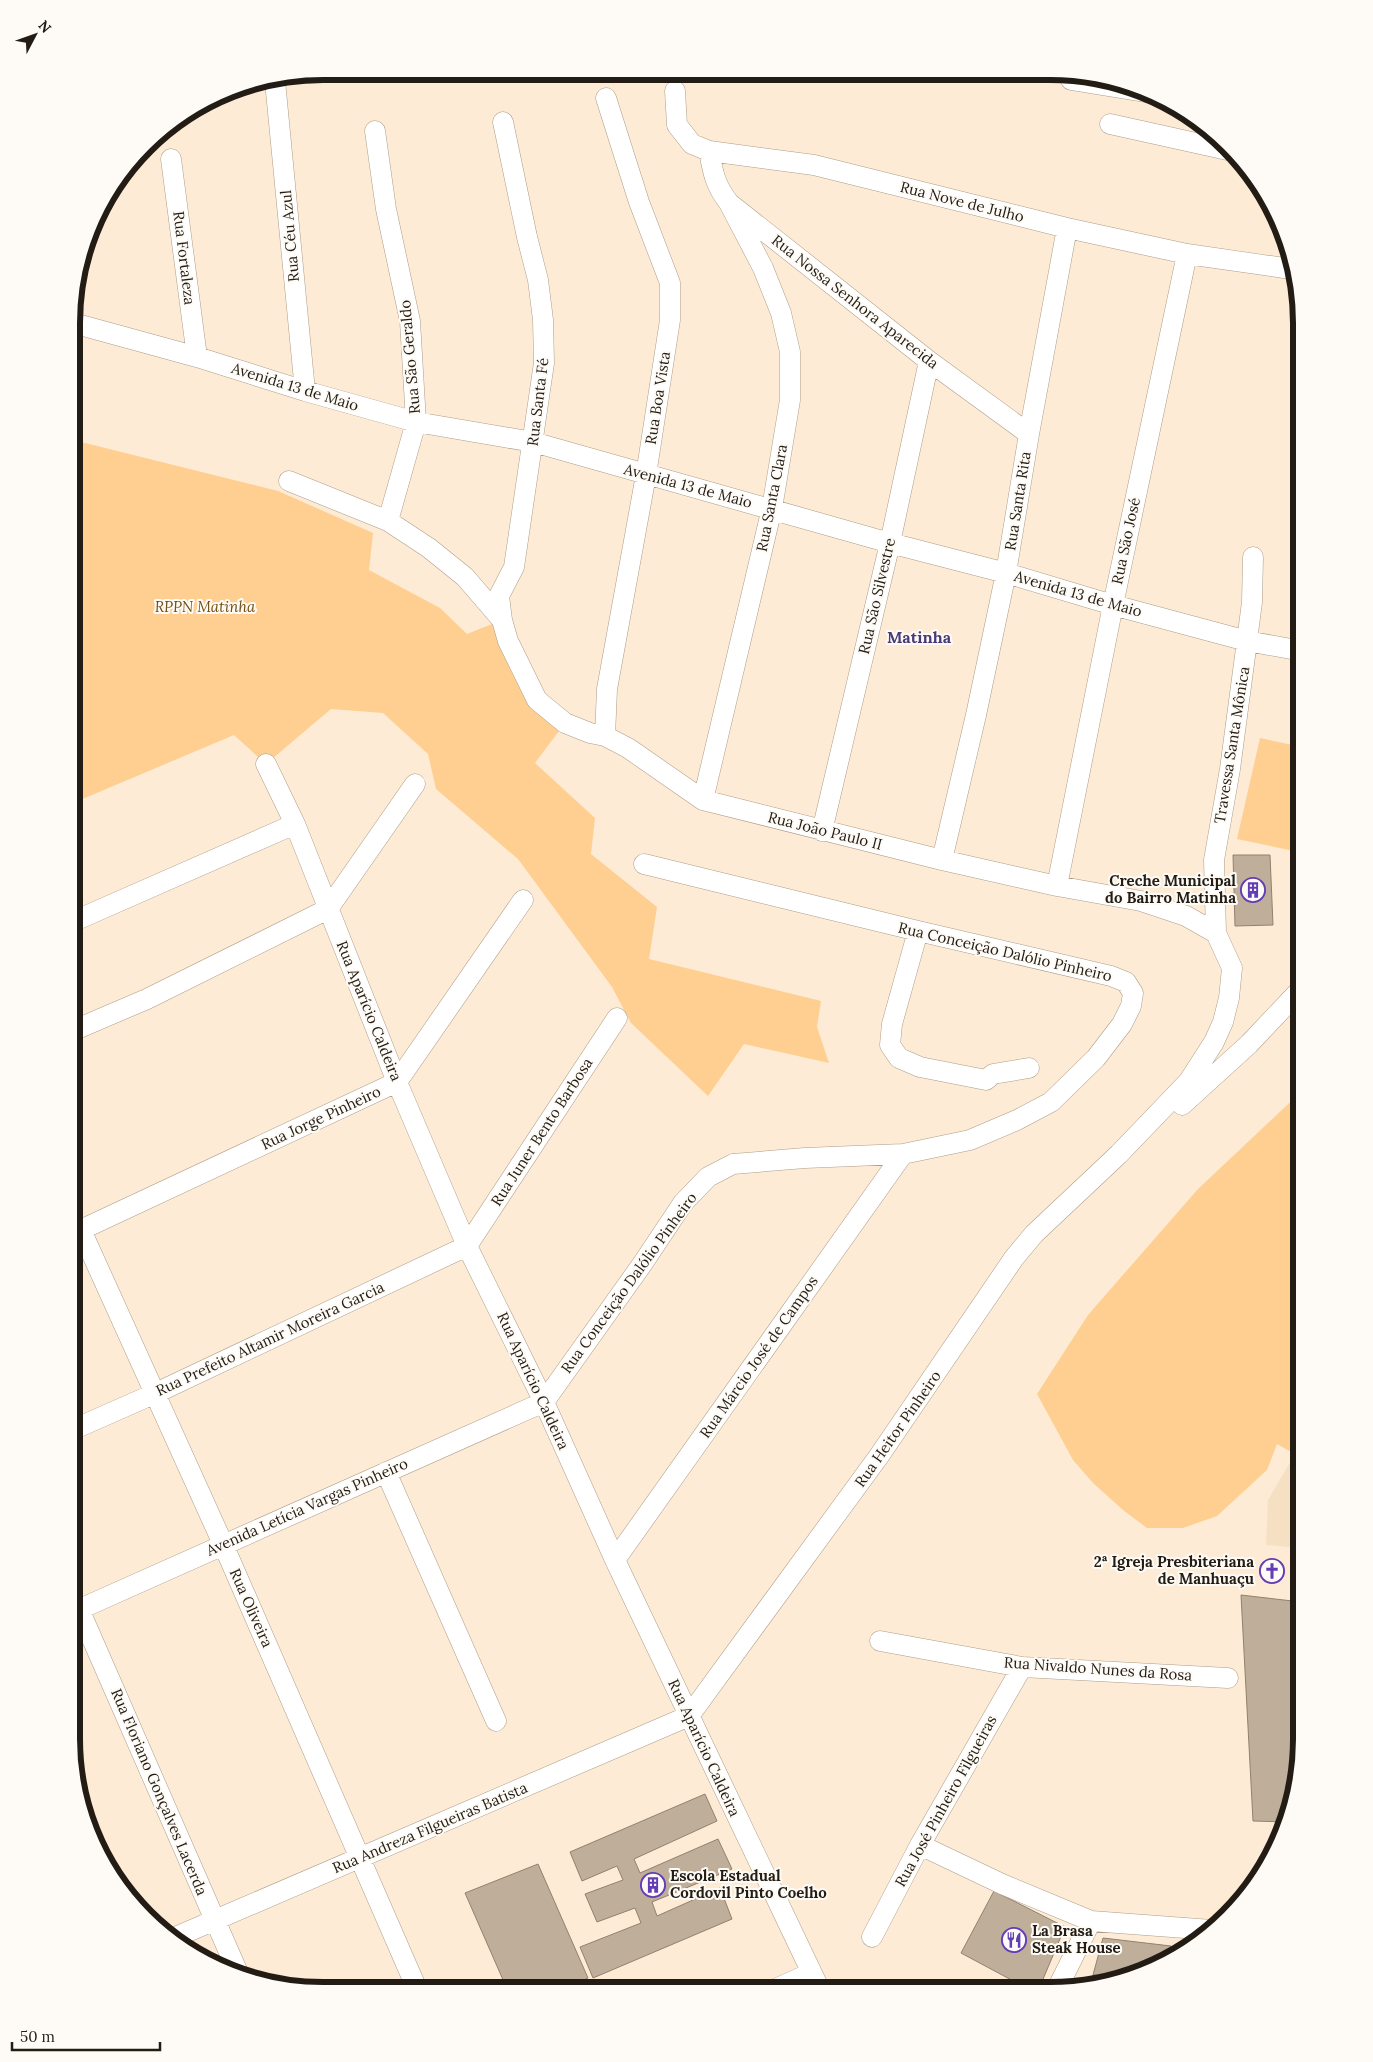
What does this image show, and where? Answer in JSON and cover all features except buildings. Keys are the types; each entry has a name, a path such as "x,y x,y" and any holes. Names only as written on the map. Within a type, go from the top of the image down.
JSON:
{"street":[{"name":"Rua Céu Azul","path":"275,85 305,391"},
{"name":"Rua Nove de Julho","path":"674,91 677,125 692,144 709,151 814,165 1067,228 1187,254 1287,268"},
{"name":"Rua Boa Vista","path":"605,736 607,690 646,474 670,320 670,283 639,202 606,98"},
{"name":"Rua Santa Fé","path":"502,620 499,596 514,567 544,363 543,320 538,280 503,122"},
{"path":"1110,124 1219,148"},
{"name":"Rua São Geraldo","path":"375,131 386,209 410,322 416,422 388,521"},
{"name":"Rua Nossa Senhora Aparecida","path":"709,151 718,189 729,203 929,361 1029,434"},
{"name":"Rua Fortaleza","path":"171,159 197,357"},
{"name":"Rua Santa Clara","path":"703,800 772,508 790,400 790,352 781,313 762,268 729,203"},
{"name":"Rua Santa Rita","path":"942,860 976,715 1006,573 1029,434 1067,228"},
{"name":"Rua São José","path":"1057,886 1113,605 1187,254"},
{"name":"Avenida 13 de Maio","path":"80,326 197,357 305,391 416,422 533,442 772,508 890,543 1006,573 1113,605 1247,641 1293,649"},
{"name":"Rua São Silvestre","path":"822,831 890,543 929,361"},
{"name":"Rua João Paulo II","path":"289,481 388,521 429,548 465,577 502,620 508,641 538,700 565,723 590,733 605,736 628,748 703,800 942,860 1057,886 1141,901 1186,916 1216,933"},
{"name":"Travessa Santa Mônica","path":"1216,933 1214,860 1230,770 1252,602 1254,557"},
{"name":"Rua Aparício Caldeira","path":"266,764 295,824 397,1082 467,1246 544,1402 615,1560 815,1982"},
{"path":"80,1028 146,999 328,909 415,784"},
{"path":"80,918 295,824"},
{"name":"Rua Conceição Dalólio Pinheiro","path":"544,1402 684,1203 708,1177 733,1164 805,1158 904,1154 970,1140 1017,1120 1050,1102 1096,1058 1122,1024 1131,1006 1133,993 1126,982 1112,976 644,864"},
{"name":"Rua Jorge Pinheiro","path":"80,1231 397,1082 523,900"},
{"path":"918,931 892,1024 890,1045 899,1058 920,1067 986,1080 993,1074 1029,1068"},
{"path":"1120,1154 1189,1081 1214,1042 1223,1022 1232,968 1216,933"},
{"path":"1120,1154 1166,1122 1198,1089 1222,1070 1249,1044 1293,999"},
{"name":"Rua Juner Bento Barbosa","path":"467,1246 617,1018"},
{"name":"Rua Márcio José de Campos","path":"615,1560 904,1154"},
{"name":"Rua Heitor Pinheiro","path":"689,1716 879,1456 1014,1258 1034,1234 1120,1154"},
{"name":"Rua Oliveira","path":"80,1238 156,1393 414,1982"},
{"name":"Rua Prefeito Altamir Moreira Garcia","path":"80,1426 156,1393 467,1246"},
{"name":"Avenida Letícia Vargas Pinheiro","path":"80,1609 544,1402"},
{"path":"386,1472 496,1720"},
{"name":"Rua Floriano Gonçalves Lacerda","path":"80,1622 235,1966"},
{"name":"Rua Nivaldo Nunes da Rosa","path":"880,1641 1022,1667 1228,1678"},
{"name":"Rua José Pinheiro Filgueiras","path":"872,1937 920,1846 1022,1667"},
{"name":"Rua Andreza Filgueiras Batista","path":"180,1936 214,1919 689,1716"},
{"path":"920,1846 1002,1884 1091,1921 1198,1932"},
{"path":"1061,1981 1091,1921"}],"shaded area":[{"path":"1293,1457 1293,1547 1266,1545 1268,1500"}],"green space":[{"name":"RPPN Matinha","path":"80,442 278,491 373,533 369,570 440,608 467,634 502,620 508,641 565,723 535,763 595,818 591,854 657,907 649,959 821,1001 817,1027 829,1063 744,1044 708,1096 631,1023 612,987 518,859 436,789 428,754 383,713 331,709 266,764 234,735 80,800"},
{"path":"1260,738 1293,745 1293,851 1237,839"},
{"path":"1293,1100 1293,1453 1277,1444 1267,1470 1217,1516 1183,1528 1147,1528 1123,1510 1093,1483 1073,1460 1037,1394 1088,1315 1198,1189"}],"place":[{"name":"Creche Municipal do Bairro Matinha","path":"1253,890"},
{"name":"2ª Igreja Presbiteriana de Manhuaçu","path":"1272,1571"},
{"name":"Escola Estadual Cordovil Pinto Coelho","path":"653,1885"},
{"name":"La Brasa Steak House","path":"1014,1940"}],"district":[{"name":"Matinha","path":"919,637"}]}
